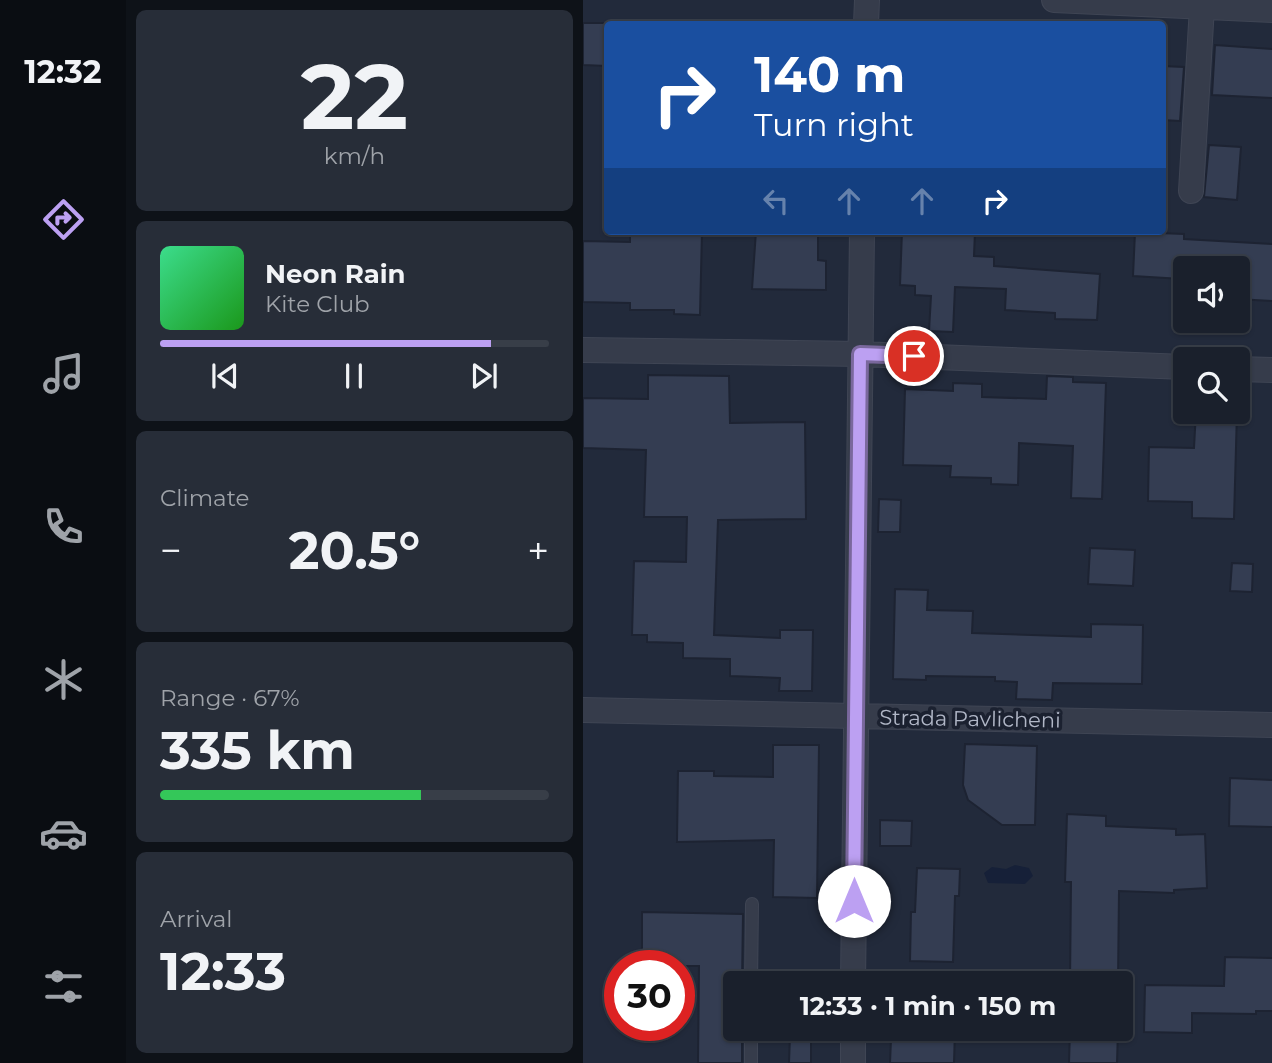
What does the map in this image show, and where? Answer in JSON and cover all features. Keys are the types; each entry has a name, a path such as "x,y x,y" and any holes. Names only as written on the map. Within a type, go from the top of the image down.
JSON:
{"street":[{"path":"867,0 867,21"},
{"path":"1054,0 1272,10"},
{"path":"1191,191 1202,7"},
{"path":"853,971 862,235"},
{"path":"583,350 860,354 1173,367"},
{"path":"1250,369 1272,370"},
{"name":"Strada Pavlicheni","path":"583,710 1272,725"},
{"path":"853,1041 853,1063"}],"lane":[{"path":"751,971 752,904"},
{"path":"751,1041 751,1063"}],"water":[{"path":"1015,865 1029,868 1033,876 1025,884 988,883 984,873 992,867 1006,869"}],"building":[{"path":"583,23 604,23 604,66 583,65"},
{"path":"1215,45 1273,49 1273,98 1212,95"},
{"path":"1166,66 1184,67 1180,121 1166,120"},
{"path":"1209,145 1241,147 1237,200 1204,197"},
{"path":"1184,234 1184,239 1273,244 1273,301 1250,300 1250,256 1173,256 1173,278 1133,276 1135,235"},
{"path":"630,235 702,235 700,315 674,314 674,310 630,310 630,303 583,302 583,241 630,242"},
{"path":"756,235 818,235 818,260 826,261 826,290 752,289"},
{"path":"902,235 975,235 974,256 994,257 994,266 1100,274 1097,320 1055,319 1055,313 1005,310 1006,289 955,287 953,332 929,331 931,296 915,295 915,286 900,285"},
{"path":"648,375 729,376 730,423 805,422 806,519 718,520 714,635 780,638 780,630 813,630 812,691 779,691 780,678 730,676 730,659 683,658 683,643 647,642 647,635 632,635 634,561 686,562 687,517 644,517 646,450 583,448 583,398 648,399"},
{"path":"1047,376 1073,377 1073,382 1106,383 1102,499 1071,498 1073,446 1019,443 1018,485 991,484 991,478 950,477 951,466 903,465 905,389 953,391 953,383 982,384 982,397 1046,399"},
{"path":"1195,424 1237,424 1234,519 1192,518 1192,502 1148,501 1149,447 1194,448"},
{"path":"879,499 901,500 900,532 878,532"},
{"path":"1090,548 1135,550 1133,586 1088,584"},
{"path":"1232,563 1253,564 1252,592 1230,591"},
{"path":"895,589 928,590 927,610 973,611 972,633 1091,637 1091,624 1143,625 1142,684 1053,683 1052,700 1016,699 1017,682 995,681 995,677 926,676 926,680 893,679"},
{"path":"965,744 1037,746 1035,825 1002,825 968,800 963,785"},
{"path":"773,745 819,745 817,898 773,897 774,840 677,842 678,771 714,771 714,776 773,777"},
{"path":"1230,778 1273,780 1273,827 1229,826"},
{"path":"1067,814 1106,816 1106,826 1176,829 1176,835 1205,834 1207,888 1174,890 1174,893 1119,891 1118,971 1070,971 1071,882 1065,882"},
{"path":"880,820 912,821 911,846 880,846"},
{"path":"917,868 960,869 959,896 955,896 953,962 910,961 911,912 915,912"},
{"path":"642,912 743,914 742,971 723,971 723,1041 742,1041 742,1063 698,1063 699,966 695,966 695,950 642,950"},
{"path":"1225,957 1273,958 1273,1011 1256,1011 1256,1014 1192,1013 1192,1033 1144,1032 1145,985 1224,986"},
{"path":"790,1041 811,1041 811,1063 789,1063"},
{"path":"891,1041 955,1041 954,1063 890,1063"},
{"path":"1070,1041 1118,1041 1117,1063 1069,1063"}],"route":[{"path":"854,901 860,354 914,356"}]}
